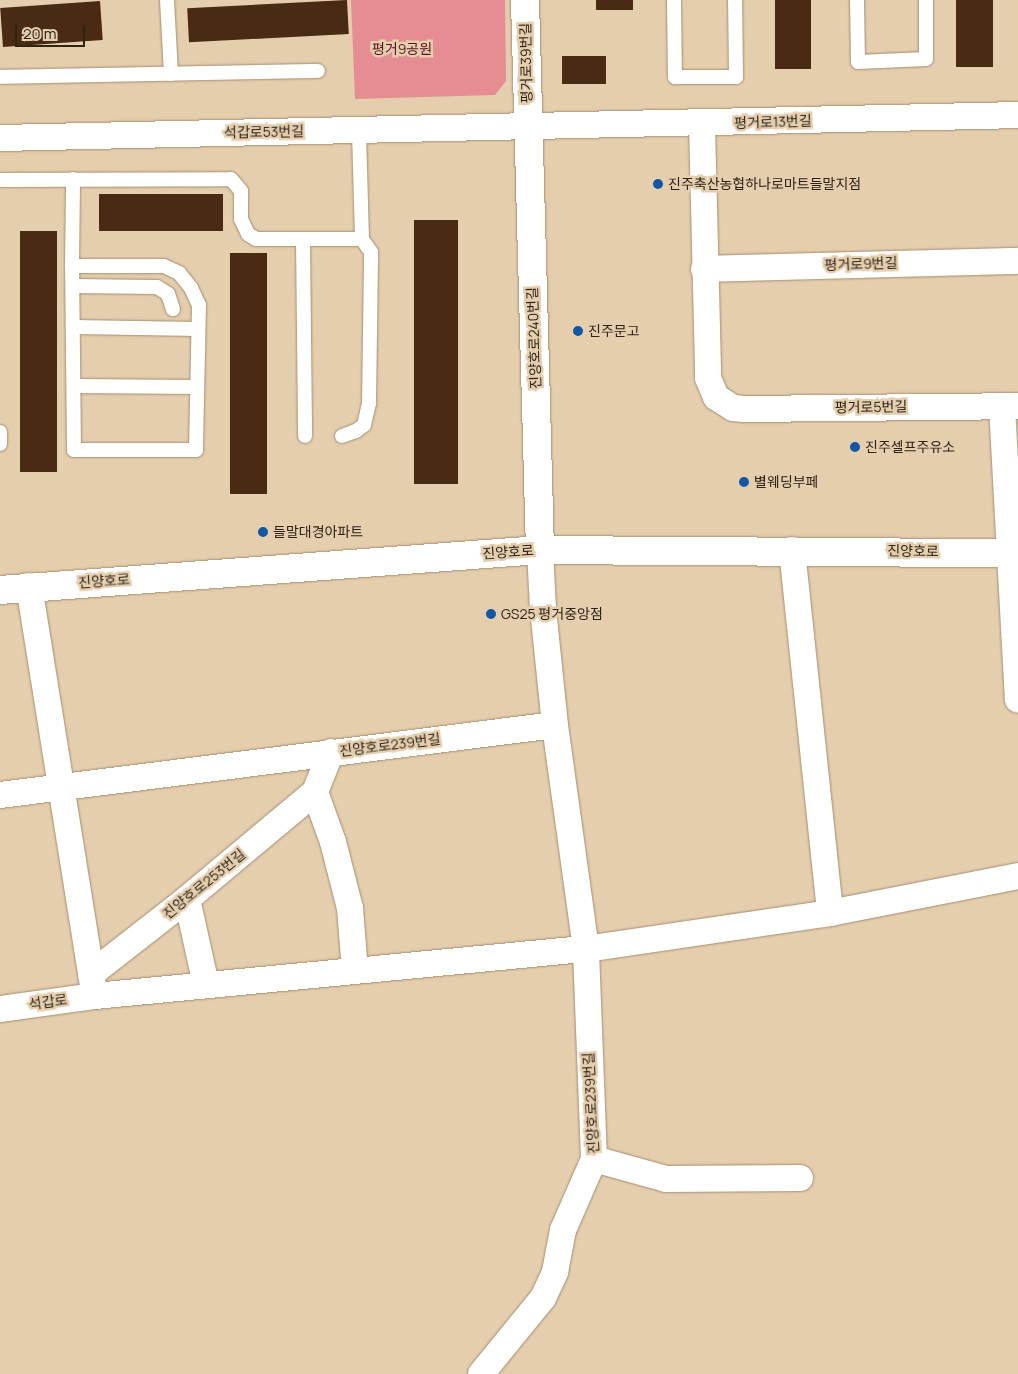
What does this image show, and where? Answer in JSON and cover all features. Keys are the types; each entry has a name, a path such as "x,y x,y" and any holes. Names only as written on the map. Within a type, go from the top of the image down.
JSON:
{"street":[{"name":"평거로39번길","path":"525,0 527,127"},
{"name":"평거로13번길","path":"527,127 1018,115"},
{"path":"702,124 704,269"},
{"name":"석갑로53번길","path":"0,138 527,127"},
{"name":"진양호로240번길","path":"527,127 540,550"},
{"name":"평거로9번길","path":"704,269 1018,261"},
{"name":"평거로5번길","path":"704,269 708,378 713,392 724,404 744,409 1010,406"},
{"path":"1010,406 1018,700"},
{"name":"진양호로","path":"0,590 29,586 540,550 1014,552"},
{"name":"진양호로239번길","path":"481,1374 544,1298 555,1272 563,1230 594,1159 586,949 555,725 543,610 540,550"},
{"path":"792,550 830,913"},
{"path":"29,586 93,985 206,985 586,949 830,913 1018,876"},
{"name":"진양호로239번길","path":"315,792 331,752 555,725"},
{"path":"0,796 331,752"},
{"path":"315,792 333,842 350,908 355,971"},
{"name":"진양호로253번길","path":"93,985 187,900 315,792"},
{"path":"187,900 206,985"},
{"name":"석갑로","path":"0,1009 93,985"},
{"path":"594,1159 666,1179 800,1178"}],"lane":[{"path":"167,0 171,74"},
{"path":"674,0 675,77 736,77 735,0"},
{"path":"858,0 858,62 926,59 926,0"},
{"path":"0,77 318,71"},
{"path":"342,436 356,431 364,424 369,403 371,252 362,239 359,130"},
{"path":"0,180 231,179 241,191 241,218 248,234 256,239 362,239"},
{"path":"72,266 164,266 179,273 198,305 196,450 74,450 72,266 73,180"},
{"path":"303,239 305,436"},
{"path":"73,286 157,287 168,294 173,309"},
{"path":"74,327 198,329"},
{"path":"74,386 196,387"},
{"path":"0,432 0,444"}],"green space":[{"name":"평거9공원","path":"351,0 505,0 506,81 495,95 355,99"}],"building":[{"path":"347,0 349,34 189,42 187,8"},
{"path":"596,0 633,0 633,10 596,10"},
{"path":"775,0 811,0 811,69 775,69"},
{"path":"956,0 993,0 993,67 956,67"},
{"path":"100,1 103,40 3,47 0,8"},
{"path":"562,56 606,56 606,84 562,84"},
{"path":"99,194 223,194 223,231 99,231"},
{"path":"414,220 458,220 458,484 414,484"},
{"path":"20,231 57,231 57,472 20,472"},
{"path":"230,253 267,253 267,494 230,494"}],"place":[{"name":"진주축산농협하나로마트들말지점","path":"658,184"},
{"name":"진주문고","path":"578,331"},
{"name":"진주셀프주유소","path":"855,447"},
{"name":"별웨딩부페","path":"744,482"},
{"name":"들말대경아파트","path":"263,532"},
{"name":"GS25 평거중앙점","path":"491,614"}]}
